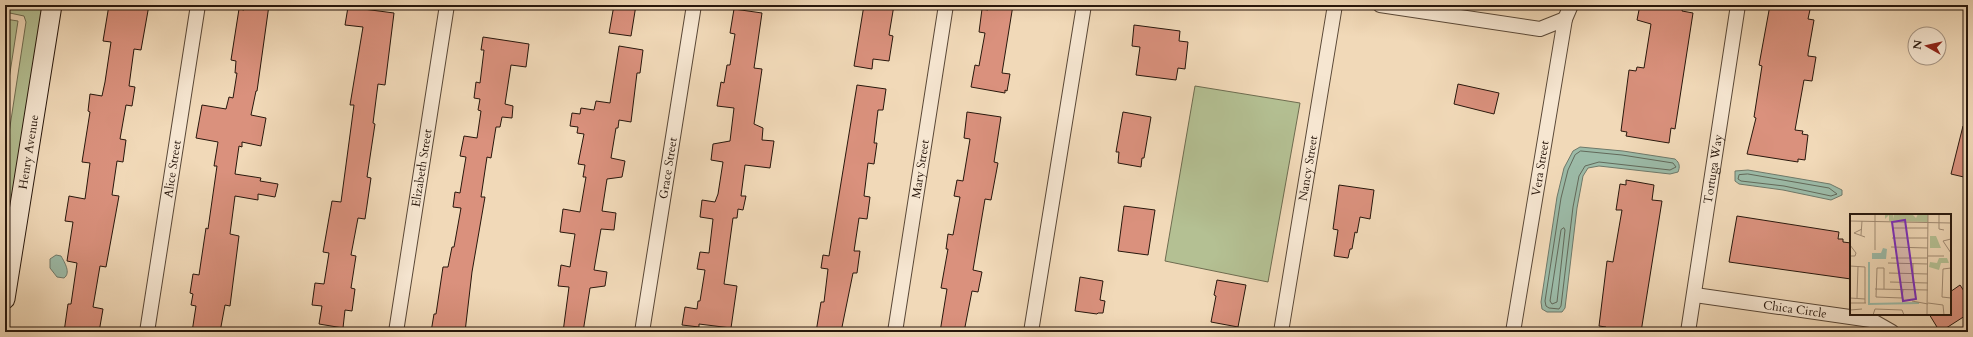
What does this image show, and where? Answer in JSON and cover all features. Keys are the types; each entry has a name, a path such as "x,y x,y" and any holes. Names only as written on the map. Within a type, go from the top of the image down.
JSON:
{"street":[{"name":"Henry Avenue","path":"5,299 52,5"},
{"name":"Alice Street","path":"147,332 198,5"},
{"name":"Elizabeth Street","path":"396,332 448,5"},
{"name":"Grace Street","path":"642,332 694,5"},
{"name":"Mary Street","path":"894,332 946,5"},
{"path":"1031,332 1084,5"},
{"name":"Nancy Street","path":"1281,332 1335,5"},
{"path":"1380,5 1540,29 1565,20"},
{"name":"Vera Street","path":"1513,332 1565,20 1571,5"},
{"name":"Tortuga Way","path":"1688,332 1738,5"},
{"name":"Chica Circle","path":"1694,295 1871,320 1892,332"}],"shaded area":[{"path":"5,5 43,5 5,240 5,159 26,22 24,16 5,12"},
{"path":"5,19 18,21 5,105"},
{"path":"1195,86 1300,103 1268,282 1165,261"}],"water":[{"path":"1580,147 1623,151 1675,159 1679,164 1679,168 1678,172 1670,174 1599,166 1588,168 1583,176 1577,208 1565,308 1562,312 1547,312 1542,309 1541,302 1557,197 1564,168 1573,151"},
{"path":"1748,170 1830,184 1842,190 1842,195 1831,200 1783,190 1739,184 1735,181 1735,171"},
{"path":"56,255 61,256 67,268 67,273 64,278 57,277 50,268 50,259"}],"building":[{"path":"109,5 149,5 141,50 134,49 129,86 135,87 132,106 126,105 120,139 126,140 123,162 117,161 112,195 119,196 106,267 100,266 93,307 103,309 99,332 64,332 68,304 71,304 77,263 67,261 73,222 65,221 69,196 85,199 90,163 82,162 90,112 88,111 90,94 102,96 105,82 111,42 103,41"},
{"path":"245,5 269,5 257,91 251,115 266,118 261,146 242,142 242,147 239,146 235,174 261,178 260,181 278,184 275,197 258,194 258,200 235,196 230,234 239,236 230,306 225,305 220,332 192,332 196,306 191,305 193,294 190,293 193,274 199,275 206,228 208,229 217,166 214,166 218,142 196,138 202,105 226,109 229,97 233,98 237,73 235,73 236,61 231,60 239,9 244,10"},
{"path":"614,5 636,5 631,36 609,33"},
{"path":"864,5 894,5 889,35 893,36 889,61 873,59 872,69 854,66"},
{"path":"989,5 1013,5 1002,73 1010,74 1007,91 1005,90 1005,93 971,87 975,65 979,66 985,33 979,32 982,9 988,10"},
{"path":"1640,5 1683,5 1682,11 1693,13 1675,129 1671,128 1669,143 1626,136 1627,132 1621,131 1629,70 1636,71 1637,67 1644,68 1651,24 1637,20"},
{"path":"1770,5 1811,5 1808,19 1814,20 1808,54 1808,56 1816,57 1812,81 1804,80 1795,130 1803,131 1802,134 1808,135 1805,160 1798,159 1798,162 1747,154 1756,118 1754,117 1762,66 1759,65"},
{"path":"348,7 394,13 385,85 378,84 373,123 375,124 367,177 371,178 365,219 358,218 351,255 356,256 351,288 355,289 352,311 345,310 343,328 319,324 322,306 312,305 315,283 324,284 329,253 323,252 332,201 341,202 354,105 350,105 363,27 345,25"},
{"path":"734,9 762,13 754,68 762,69 754,124 763,128 762,140 774,141 770,168 745,165 741,196 746,196 743,210 738,209 737,218 733,218 724,284 737,286 731,328 699,324 699,327 682,325 685,307 697,309 698,301 700,301 705,270 697,269 700,252 709,253 713,219 700,217 702,200 715,202 718,194 723,162 711,160 713,144 730,141 734,108 717,106 721,82 724,83 727,65 730,65 735,34 730,33"},
{"path":"1134,25 1180,31 1179,41 1188,42 1185,69 1178,68 1176,80 1136,75 1140,47 1132,46"},
{"path":"483,37 529,44 526,67 511,65 505,104 513,106 512,118 502,117 500,127 496,127 491,158 487,157 481,197 485,197 472,272 465,332 431,332 434,314 436,314 443,267 448,267 452,247 454,247 461,208 453,207 455,192 460,193 466,157 460,156 464,136 477,138 481,111 478,110 480,99 474,98 476,82 480,83 484,50 481,50"},
{"path":"619,46 643,50 640,73 637,73 631,122 619,120 618,128 616,128 611,158 625,161 622,177 607,179 602,211 616,213 614,230 601,229 594,270 607,272 605,286 590,288 583,332 563,332 569,287 558,286 561,265 570,267 575,234 560,232 563,209 580,212 586,177 583,177 585,165 578,164 584,134 577,133 578,127 570,126 572,113 580,114 581,108 594,110 596,101 610,103"},
{"path":"1458,84 1499,93 1494,114 1454,104"},
{"path":"857,85 886,89 883,110 878,110 874,143 877,143 874,164 868,163 864,196 870,197 867,219 859,218 854,251 860,251 857,273 853,273 841,332 816,332 821,302 824,302 828,269 821,268 823,255 829,256"},
{"path":"967,112 1001,117 994,162 998,163 991,200 985,199 973,270 982,272 978,292 972,291 964,332 940,332 947,289 941,288 948,249 946,249 948,234 953,235 960,197 954,196 957,180 963,181 970,139 964,138"},
{"path":"1123,112 1151,117 1141,167 1118,163 1119,152 1116,152"},
{"path":"1963,126 1968,127 1968,178 1951,174"},
{"path":"1626,180 1654,185 1652,200 1662,201 1641,332 1625,332 1606,329 1606,327 1599,326 1607,261 1613,262 1622,210 1616,210 1620,184 1626,185"},
{"path":"1339,185 1374,190 1370,219 1360,217 1357,233 1355,232 1352,249 1350,249 1348,258 1334,256 1338,230 1333,229"},
{"path":"1124,206 1155,210 1148,255 1118,251"},
{"path":"1737,216 1839,232 1838,239 1843,239 1843,242 1850,243 1850,279 1729,262"},
{"path":"1080,277 1103,281 1100,300 1105,301 1103,313 1097,314 1075,311"},
{"path":"1217,280 1246,285 1238,327 1211,322 1216,296 1214,295"},
{"path":"1960,285 1968,297 1968,314 1940,332 1930,315 1951,315 1951,291"}]}
